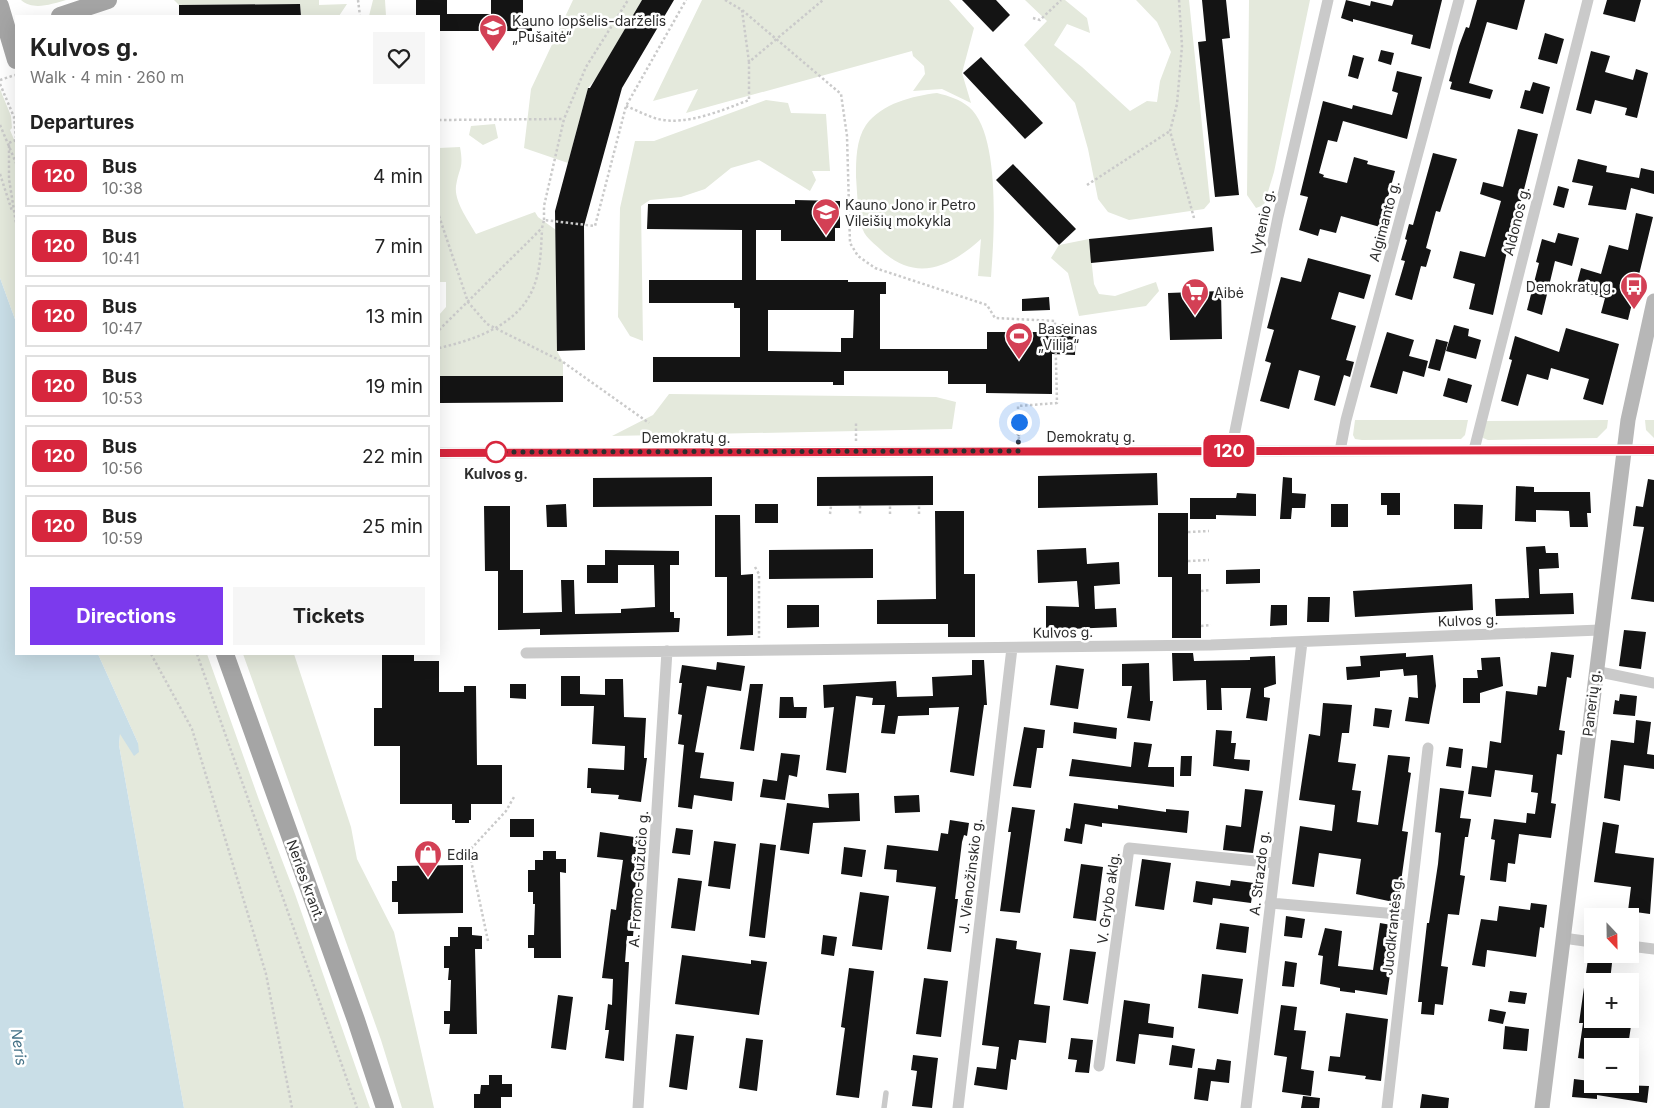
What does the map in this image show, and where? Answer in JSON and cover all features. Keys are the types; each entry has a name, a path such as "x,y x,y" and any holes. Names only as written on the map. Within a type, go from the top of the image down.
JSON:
{"main road":[{"path":"63,15 108,0"},
{"path":"0,6 12,33 15,53"},
{"name":"Panerių g.","path":"1542,1108 1600,630 1624,450 1638,365 1654,301"},
{"name":"Neries krant.","path":"225,655 356,1020 385,1108"}],"street":[{"name":"Vytenio g.","path":"1231,451 1278,216 1328,0"},
{"name":"Algimanto g.","path":"1340,451 1348,410 1459,0"},
{"name":"Aldonos g.","path":"1474,450 1588,0"},
{"name":"Demokratų g.","path":"440,453 1654,450"},
{"name":"Kulvos g.","path":"526,653 1012,648 1302,642 1600,630"},
{"name":"A. Strazdo g.","path":"1246,1108 1302,642"},
{"name":"J. Vienožinskio g.","path":"958,1108 1012,648"},
{"name":"A. Fromo-Gužučio g.","path":"638,1108 667,651"},
{"path":"1595,671 1654,683"},
{"name":"Juodkrantės g.","path":"1387,1108 1428,748"},
{"name":"V. Grybo aklg.","path":"1099,1066 1129,848 1275,863"},
{"path":"1270,903 1408,915"},
{"path":"1563,938 1584,941"},
{"path":"1639,947 1654,949"}],"lane":[{"path":"884,1108 886,1093"}],"path":[{"path":"358,0 360,15"},
{"path":"440,348 480,336 496,328 523,306 530,295 536,280 544,220 544,206 564,119 586,67 628,0"},
{"path":"544,220 595,226 626,106 686,0"},
{"path":"725,0 742,10 841,94 847,136 850,243 858,256 875,268 987,305 995,318 1055,321 1057,403 1018,406 1018,451"},
{"path":"749,62 823,0"},
{"path":"1033,18 1040,20 1061,0"},
{"path":"1179,0 1182,46 1177,104 1170,131 1194,218"},
{"path":"626,106 659,119 680,121 728,108 748,100 749,62 742,10"},
{"path":"15,75 0,82 14,117 15,128"},
{"path":"440,120 564,119"},
{"path":"0,125 15,160"},
{"path":"1087,185 1170,131"},
{"path":"9,143 15,140"},
{"path":"9,143 9,179 15,216"},
{"path":"0,174 15,219"},
{"path":"440,218 468,302 487,324 562,362 649,423"},
{"path":"440,329 542,228"},
{"path":"856,422 856,452"},
{"path":"890,505 890,514"},
{"path":"919,505 919,514"},
{"path":"830,514 831,506"},
{"path":"860,506 860,514"},
{"path":"1188,532 1209,531"},
{"path":"1188,561 1209,560"},
{"path":"755,567 758,574 759,650"},
{"path":"1201,591 1210,590"},
{"path":"1201,626 1211,625"},
{"path":"152,655 192,729 266,974 292,1108"},
{"path":"197,655 357,1108"},
{"path":"488,941 469,851 506,811 514,797"}],"shaded area":[{"path":"21,0 66,0 37,6"},
{"path":"174,0 319,0 319,5 347,4 340,15 301,15 300,4 179,5"},
{"path":"373,0 385,0 386,15 369,15"},
{"path":"573,0 642,0 597,77 588,88 568,163 524,148 531,89"},
{"path":"702,0 949,0 974,28 962,73 971,103 942,89 913,91 925,74 924,66 913,56 912,51 686,113 698,89 653,101"},
{"path":"1025,0 1065,0 1087,18 1090,33 1067,24 1054,45 1082,67 1130,111 1147,101 1157,102 1160,81 1171,52 1157,22 1136,0 1189,0 1210,202 1204,209 1129,220 1108,212 1098,199 1088,149 1075,103 1024,45 1047,21"},
{"path":"1249,0 1310,0 1274,172 1264,205 1256,208 1247,195"},
{"path":"0,89 11,116 12,128 10,130 15,142 15,319 0,278"},
{"path":"937,93 954,98 969,107 979,120 986,139 991,162 994,213 991,277 978,276 981,239 957,257 945,263 920,268 907,266 894,260 868,238 861,225 857,197 856,164 858,144 866,125 880,111 889,106 918,96"},
{"path":"766,100 788,103 791,113 826,114 830,171 812,171 816,180 810,191 759,160 731,168 705,189 681,197 650,200 641,206 643,341 630,336 618,317 620,208 635,141 654,141"},
{"path":"495,124 498,138 483,145 469,135 471,126"},
{"path":"460,147 461,164 456,186 457,198 476,234 535,212 538,217 556,230 557,351 563,362 563,376 440,376 440,314 446,307 446,282 440,282 440,148"},
{"path":"1089,239 1094,284 1099,294 1115,296 1156,282 1159,291 1146,306 1079,316 1068,273 1051,258 1059,245"},
{"path":"669,394 936,397 956,402 952,429 612,436 653,415"},
{"path":"1355,420 1468,420 1465,435 1461,439 1362,440 1355,439 1353,435"},
{"path":"1608,420 1607,428 1597,438 1488,440 1483,438 1481,433 1484,421"},
{"path":"1645,420 1654,420 1654,438 1646,430"},
{"path":"98,655 207,655 295,894 370,1108 184,1108 119,745 120,733 138,743"},
{"path":"243,655 294,655 351,827 357,859 394,932 434,1108 402,1108 381,1040"}],"water":[{"name":"Neris","path":"0,278 15,319 15,655 98,655 138,743 139,752 134,756 120,734 119,745 184,1108 0,1108"}],"building":[{"path":"416,0 447,0 447,14 491,14 491,0 523,0 523,18 532,18 532,31 440,31 440,15 416,15"},
{"path":"642,0 674,0 622,88 584,226 585,350 557,351 555,211 588,88 590,88"},
{"path":"962,0 996,0 1010,15 993,32"},
{"path":"1202,0 1226,0 1230,38 1222,39 1239,195 1215,197 1198,42 1206,41"},
{"path":"1346,0 1370,6 1371,1 1392,6 1394,0 1442,0 1430,49 1411,44 1413,35 1353,19 1353,22 1341,18"},
{"path":"1477,0 1525,0 1517,30 1487,22 1469,83 1493,90 1490,99 1450,89 1452,82 1449,81 1459,46 1466,27 1469,28"},
{"path":"1607,0 1641,0 1635,22 1603,14"},
{"path":"300,4 301,15 179,15 179,5"},
{"path":"1545,33 1564,39 1557,64 1538,59"},
{"path":"1381,50 1394,53 1391,65 1378,61"},
{"path":"1591,51 1610,56 1605,72 1633,80 1636,69 1648,73 1637,118 1625,115 1627,108 1595,100 1591,114 1576,110"},
{"path":"1353,55 1364,58 1358,79 1348,76"},
{"path":"981,57 1043,123 1025,139 963,73"},
{"path":"1397,71 1422,77 1407,139 1343,121 1337,142 1328,140 1319,173 1324,175 1323,177 1347,183 1354,157 1368,161 1367,164 1395,171 1380,227 1341,216 1336,233 1320,229 1318,236 1299,230 1308,197 1300,195 1323,101 1352,109 1353,105 1392,115 1398,93 1392,91"},
{"path":"1533,82 1550,87 1543,114 1520,108 1525,90 1530,91"},
{"path":"1518,129 1538,134 1513,233 1511,233 1493,315 1469,309 1475,284 1453,278 1460,251 1485,257 1501,201 1480,194 1483,182 1503,187"},
{"path":"1433,153 1457,159 1440,212 1436,211 1426,248 1431,250 1426,267 1421,266 1412,300 1395,295 1405,261 1401,260 1407,240 1405,239 1409,224 1413,225"},
{"path":"1578,159 1607,166 1606,172 1639,178 1641,168 1654,171 1654,194 1631,188 1626,210 1588,205 1593,186 1572,182"},
{"path":"1013,164 1076,229 1059,245 996,180"},
{"path":"1558,186 1569,189 1564,208 1553,205"},
{"path":"795,200 840,201 840,228 835,228 835,241 781,241 781,230 756,230 756,280 886,282 886,294 880,294 880,349 987,349 987,332 1060,332 1060,324 1076,325 1075,355 1052,354 1052,394 986,393 986,384 948,384 948,371 844,371 844,385 833,385 833,382 653,382 653,357 740,357 740,308 734,308 734,303 649,303 649,280 742,280 742,230 647,229 648,204 795,204","holes":["768,310 854,310 853,338 841,338 841,352 768,351"]},
{"path":"1636,213 1653,217 1628,320 1601,313 1605,298 1575,290 1581,268 1601,274 1609,245 1628,250"},
{"path":"1212,227 1214,251 1091,263 1089,239"},
{"path":"1558,233 1579,238 1572,266 1555,261 1542,315 1527,310 1539,263 1536,262 1542,239 1555,243"},
{"path":"1308,258 1371,275 1364,299 1339,292 1331,319 1356,326 1346,360 1354,362 1350,377 1344,375 1335,406 1314,400 1320,376 1299,370 1289,409 1260,401 1271,363 1265,361 1274,330 1267,328 1281,277 1301,282"},
{"name":"Aibė","path":"1221,291 1222,339 1170,340 1168,293"},
{"path":"1049,297 1050,310 1022,311 1022,299"},
{"path":"1454,325 1469,329 1468,336 1481,340 1476,359 1446,351"},
{"path":"1566,328 1619,344 1603,405 1583,399 1589,379 1551,368 1548,380 1527,374 1518,406 1501,401 1512,360 1509,359 1515,336 1559,352"},
{"path":"1387,332 1414,340 1409,356 1428,361 1424,377 1403,371 1397,394 1370,387"},
{"path":"1436,339 1448,342 1440,371 1428,368"},
{"path":"440,376 563,376 563,402 440,403"},
{"path":"1448,378 1472,385 1467,403 1443,396"},
{"path":"1157,473 1158,505 1038,508 1038,476"},
{"path":"933,476 933,505 817,506 817,477"},
{"path":"712,477 712,506 593,507 593,478"},
{"path":"1283,477 1292,478 1292,493 1306,494 1305,508 1292,508 1291,519 1280,519"},
{"path":"1648,479 1654,480 1654,602 1631,599 1644,527 1633,526 1636,506 1643,507"},
{"path":"1516,486 1534,487 1534,492 1590,492 1591,513 1587,513 1588,527 1570,527 1569,511 1536,510 1536,522 1515,521"},
{"path":"1237,493 1256,494 1256,516 1216,515 1216,519 1190,519 1190,498 1236,498"},
{"path":"1381,493 1400,493 1400,515 1387,515 1387,505 1381,505"},
{"path":"566,504 567,527 547,527 546,505"},
{"path":"755,504 778,504 778,523 755,523"},
{"path":"1331,504 1348,504 1348,527 1331,527"},
{"path":"1454,504 1483,505 1482,529 1454,529"},
{"path":"484,506 510,506 510,570 523,570 523,613 562,612 561,580 574,580 575,614 621,613 621,609 655,607 654,565 618,565 618,583 587,583 587,565 605,565 605,550 679,551 679,565 670,565 670,612 674,612 674,618 680,618 679,632 540,635 540,629 498,630 498,571 485,571"},
{"path":"935,511 964,511 964,574 975,574 975,637 948,637 948,624 877,624 877,600 936,599"},
{"path":"1158,513 1188,513 1188,574 1201,574 1201,638 1172,638 1172,577 1158,577"},
{"path":"715,515 740,515 741,575 753,574 753,635 727,636 727,577 715,577"},
{"path":"1545,546 1546,553 1558,553 1559,568 1539,569 1540,594 1573,593 1574,614 1496,616 1495,599 1529,598 1526,547"},
{"path":"1086,548 1087,564 1119,562 1120,584 1094,586 1095,609 1116,608 1117,627 1046,630 1046,606 1079,607 1077,581 1038,583 1037,550"},
{"path":"873,549 873,578 769,579 769,550"},
{"path":"1260,569 1260,583 1226,584 1226,570"},
{"path":"1472,584 1473,610 1355,617 1353,591"},
{"path":"1308,597 1330,597 1329,622 1307,622"},
{"path":"787,605 819,605 819,627 787,628"},
{"path":"1271,605 1287,605 1287,625 1270,626"},
{"path":"1624,630 1646,632 1641,669 1619,666"},
{"path":"1551,652 1574,655 1571,678 1567,677 1559,730 1565,731 1562,755 1557,754 1551,803 1556,804 1551,838 1519,834 1515,864 1508,863 1506,882 1490,880 1495,840 1491,839 1494,819 1526,823 1527,813 1535,814 1538,793 1531,792 1533,775 1495,770 1491,797 1468,794 1472,766 1487,768 1490,741 1501,743 1506,691 1537,695 1538,686 1546,687"},
{"path":"1172,653 1193,653 1194,661 1250,660 1250,657 1275,656 1276,684 1264,688 1264,697 1270,698 1267,721 1246,718 1251,688 1221,688 1222,710 1207,710 1206,680 1173,681"},
{"path":"1406,653 1406,657 1433,655 1436,686 1429,724 1405,721 1409,697 1418,698 1417,675 1404,676 1403,669 1380,671 1380,677 1347,680 1346,667 1361,666 1360,656"},
{"path":"382,655 414,655 414,661 439,661 439,692 464,692 464,686 476,686 477,765 502,765 502,804 471,804 471,820 469,820 469,823 455,823 455,820 452,820 452,804 400,804 400,746 374,746 374,708 382,708"},
{"path":"1500,657 1503,686 1480,693 1480,703 1463,703 1463,678 1478,678 1477,670 1482,670 1481,658"},
{"path":"972,660 984,660 987,705 984,705 974,776 950,772 959,707 929,708 929,715 898,716 895,734 881,733 885,705 872,705 873,698 856,696 846,773 826,770 834,707 824,708 823,685 896,681 897,697 933,696 932,677 972,675"},
{"path":"717,662 745,666 741,691 707,686 695,752 704,753 700,778 734,782 732,801 694,795 692,809 678,807 684,745 678,744 682,715 678,714 682,683 679,683 682,665 716,670"},
{"path":"1149,663 1150,701 1153,701 1150,721 1127,718 1132,686 1122,686 1122,664"},
{"path":"1056,665 1084,669 1078,709 1050,705"},
{"path":"561,676 580,676 580,694 605,695 605,679 623,679 624,717 646,718 644,758 647,758 641,802 618,799 619,795 591,793 591,788 587,788 588,768 624,770 625,746 592,744 594,706 561,706"},
{"path":"510,684 526,684 526,699 510,698"},
{"path":"750,684 763,684 754,751 740,749"},
{"path":"1620,694 1637,696 1635,716 1613,714 1615,700 1619,701"},
{"path":"780,697 793,697 794,707 807,707 806,718 779,718"},
{"path":"1323,703 1352,705 1349,733 1342,733 1338,762 1356,764 1352,790 1361,791 1357,822 1378,825 1388,755 1410,757 1408,772 1411,773 1402,831 1408,832 1398,903 1356,894 1361,859 1319,853 1314,887 1292,884 1300,826 1332,831 1335,805 1299,800 1309,734 1320,736"},
{"path":"1375,708 1392,710 1389,728 1373,726"},
{"path":"1636,720 1651,722 1647,754 1654,755 1654,769 1624,765 1620,801 1604,798 1611,740 1634,743"},
{"path":"1074,722 1117,728 1116,739 1073,733"},
{"path":"1024,727 1045,730 1043,748 1037,748 1031,788 1013,786"},
{"path":"1216,730 1232,731 1231,743 1236,743 1234,759 1250,760 1249,771 1213,766"},
{"path":"1134,742 1152,744 1148,767 1174,767 1174,787 1069,776 1072,759 1131,767"},
{"path":"1449,747 1463,749 1461,768 1446,766"},
{"path":"781,753 800,755 797,777 789,775 785,800 760,797 763,779 777,781"},
{"path":"1181,756 1192,756 1191,776 1180,776"},
{"path":"1440,788 1464,791 1460,818 1471,819 1468,837 1465,837 1460,875 1465,876 1459,915 1448,914 1441,966 1448,967 1443,1005 1435,1004 1434,1015 1421,1014 1422,1002 1418,1002 1427,923 1429,923 1438,864 1441,833 1435,832"},
{"path":"1245,789 1263,791 1253,853 1223,850 1226,825 1241,827"},
{"path":"859,793 860,821 813,823 809,854 780,850 787,803 829,808 828,794"},
{"path":"919,795 920,812 895,813 894,796"},
{"path":"1074,803 1118,809 1118,805 1166,812 1166,809 1189,811 1187,833 1102,823 1102,827 1085,824 1082,844 1064,841 1066,828 1070,829"},
{"path":"1012,807 1035,810 1020,913 1000,911 1011,832 1008,832"},
{"path":"510,819 534,819 534,837 510,837"},
{"path":"950,820 969,823 967,836 964,835 962,842 955,899 958,899 951,952 927,949 936,887 896,882 897,870 884,869 887,845 938,851 941,833 948,834"},
{"path":"1603,822 1619,825 1615,853 1654,858 1650,914 1639,912 1639,908 1628,908 1631,887 1594,882"},
{"path":"676,828 693,830 690,855 672,853"},
{"path":"600,832 641,838 635,877 639,878 633,936 627,936 625,962 629,962 624,1061 605,1058 609,1030 605,1030 608,1004 612,1005 613,979 602,978 611,909 616,910 623,860 597,857"},
{"path":"714,841 736,844 730,889 708,886"},
{"path":"760,843 776,845 765,938 749,936"},
{"path":"844,847 866,850 862,877 841,874"},
{"path":"543,851 556,851 556,859 566,859 566,873 560,872 561,958 534,958 534,948 528,948 528,935 534,935 535,904 533,904 533,892 528,892 528,870 535,870 535,860 543,860"},
{"path":"1142,859 1171,863 1164,910 1135,906"},
{"path":"1081,864 1103,867 1096,921 1073,918"},
{"path":"463,865 463,913 398,914 398,902 392,902 392,881 397,881 397,866"},
{"path":"678,878 702,881 695,931 671,928"},
{"path":"1231,880 1254,883 1251,903 1213,898 1212,905 1193,902 1196,881 1230,886"},
{"path":"860,892 889,896 882,950 852,946"},
{"path":"1531,903 1547,905 1544,928 1540,927 1536,957 1487,950 1485,967 1472,965 1481,919 1497,921 1499,906 1530,910"},
{"path":"1286,916 1305,919 1302,938 1284,936"},
{"path":"1220,923 1249,927 1246,953 1216,949"},
{"path":"1380,923 1397,926 1387,995 1355,990 1355,993 1340,991 1340,988 1320,984 1323,956 1318,955 1325,928 1342,931 1338,966 1373,970"},
{"path":"458,927 472,927 472,935 482,936 482,949 475,949 477,1034 449,1034 450,1024 444,1024 444,1011 450,1011 451,980 448,980 449,968 444,968 444,946 450,946 450,937 458,937"},
{"path":"823,935 837,937 834,956 821,954"},
{"path":"996,938 1017,941 1016,949 1041,953 1034,1004 1050,1006 1046,1043 1019,1040 1016,1060 1011,1059 1007,1090 974,1085 977,1067 996,1069 999,1047 982,1045"},
{"path":"1070,949 1096,952 1088,1004 1063,1000"},
{"path":"682,955 751,964 751,960 767,962 759,1015 675,1004"},
{"path":"1285,961 1297,963 1294,987 1282,986"},
{"path":"1587,963 1612,963 1611,973 1586,973"},
{"path":"849,968 874,971 859,1098 836,1095 845,1028 841,1027"},
{"path":"1202,974 1243,979 1238,1014 1198,1008"},
{"path":"924,978 948,981 941,1037 916,1034"},
{"path":"1584,987 1584,1028 1631,1028 1629,1038 1584,1038 1584,1059 1578,1058 1583,1023 1579,1023"},
{"path":"1510,991 1527,993 1525,1004 1508,1002"},
{"path":"558,995 573,997 566,1050 551,1048"},
{"path":"1124,1000 1150,1004 1148,1023 1174,1027 1173,1038 1139,1034 1135,1064 1116,1061"},
{"path":"1281,1005 1297,1007 1294,1030 1306,1031 1301,1069 1314,1071 1311,1096 1282,1092 1287,1057 1274,1055"},
{"path":"1490,1009 1506,1012 1503,1024 1488,1021"},
{"path":"1346,1013 1388,1019 1381,1081 1365,1079 1366,1076 1328,1071 1330,1056 1340,1057"},
{"path":"1505,1026 1529,1029 1527,1051 1503,1049"},
{"path":"676,1034 694,1036 687,1090 669,1087"},
{"path":"746,1038 763,1040 757,1091 739,1088"},
{"path":"1071,1038 1093,1040 1089,1073 1075,1072 1077,1060 1068,1059"},
{"path":"1172,1045 1195,1049 1192,1068 1169,1065"},
{"path":"913,1055 938,1058 932,1108 912,1106 917,1071 911,1070"},
{"path":"1217,1059 1231,1061 1229,1083 1211,1081 1208,1101 1194,1099 1198,1068 1215,1070"},
{"path":"489,1075 502,1075 502,1084 512,1084 512,1097 501,1097 501,1108 474,1108 474,1094 480,1094 481,1085 489,1085"},
{"path":"1574,1079 1584,1080 1584,1093 1639,1093 1639,1086 1649,1086 1647,1103 1597,1095 1597,1099 1572,1097"},
{"path":"1422,1094 1449,1098 1448,1108 1420,1108"},
{"path":"1303,1096 1320,1098 1319,1108 1301,1108"}],"bus line":[{"name":"120","path":"440,453 1654,450"}],"place":[{"name":"Kauno lopšelis-darželis „Pušaitė“","path":"493,52"},
{"name":"Kauno Jono ir Petro Vileišių mokykla","path":"826,236"},
{"name":"Demokratų g.","path":"1634,310"},
{"name":"Aibė","path":"1195,316"},
{"name":"Baseinas „Vilija“","path":"1019,360"},
{"name":"Kulvos g.","path":"496,452"},
{"name":"Edila","path":"428,878"}],"route":[{"path":"496,452 1018,451 1019,422"}]}
